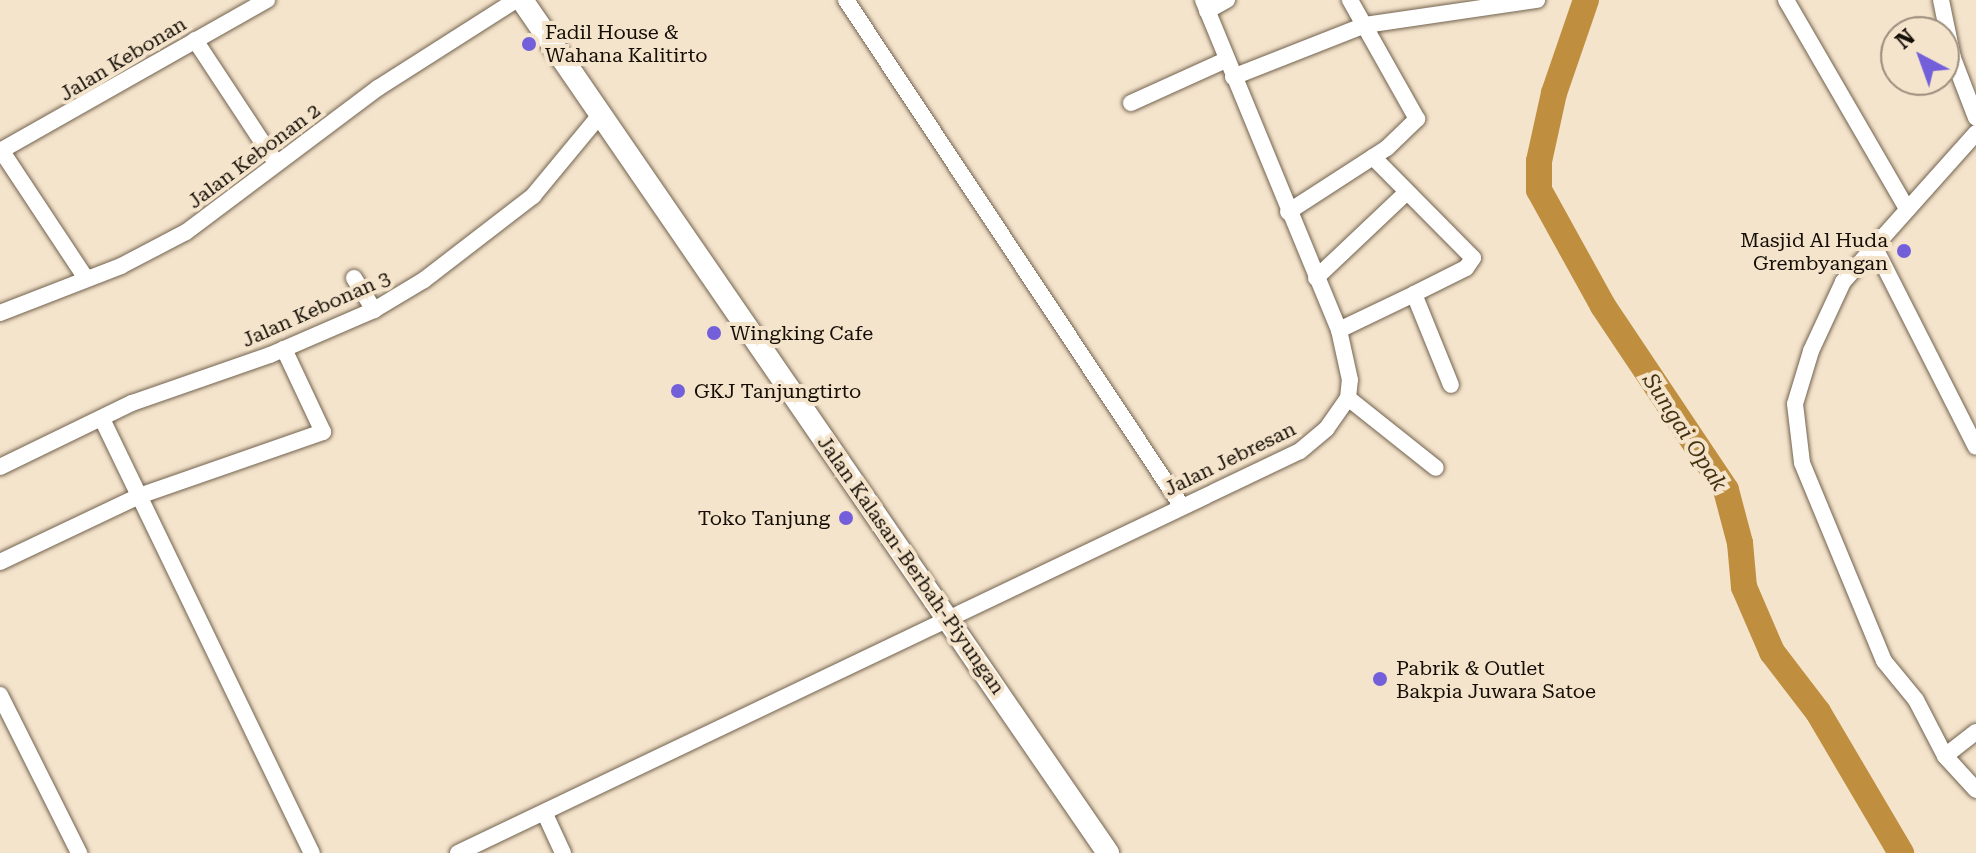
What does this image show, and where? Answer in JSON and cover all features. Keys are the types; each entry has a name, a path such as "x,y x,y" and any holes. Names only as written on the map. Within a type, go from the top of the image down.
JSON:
{"street":[{"name":"Jalan Kebonan","path":"0,151 267,0"},
{"name":"Jalan Kalasan-Berbah-Piyungan","path":"519,0 1108,853"},
{"name":"Jalan Kebonan 2","path":"0,313 85,277 121,266 186,232 378,88 519,0"},
{"path":"846,0 1181,505"},
{"path":"1227,0 1205,5 1339,330 1350,380 1348,398 1436,468"},
{"path":"1288,212 1373,157 1417,119 1350,0"},
{"path":"1233,77 1365,25 1537,0"},
{"path":"1786,0 1907,209"},
{"path":"1941,0 1953,58 1976,118"},
{"path":"195,40 276,163"},
{"path":"1131,103 1226,60"},
{"name":"Jalan Kebonan 3","path":"0,467 158,393 284,349 374,310 424,280 533,196 600,115"},
{"path":"1976,133 1843,282 1811,351 1795,404 1802,463 1839,562 1884,661 1916,700 1976,790"},
{"path":"0,151 85,277"},
{"path":"1339,330 1414,294 1473,260 1373,157"},
{"path":"1316,278 1406,193"},
{"path":"1874,246 1976,447"},
{"path":"354,278 374,310"},
{"path":"1414,294 1451,385"},
{"path":"0,562 139,496 323,432 284,349"},
{"name":"Jalan Jebresan","path":"458,853 545,814 946,616 1300,451 1327,428 1348,398"},
{"path":"102,419 312,853"},
{"path":"0,695 79,853"},
{"path":"1949,753 1973,735"},
{"path":"545,814 563,853"}],"waterway":[{"name":"Sungai Opak","path":"1586,0 1554,93 1539,161 1539,190 1603,306 1726,490 1740,543 1744,587 1772,652 1818,712 1901,853"}],"place":[{"name":"Fadil House & Wahana Kalitirto","path":"529,44"},
{"name":"Masjid Al Huda Grembyangan","path":"1904,251"},
{"name":"Wingking Cafe","path":"714,333"},
{"name":"GKJ Tanjungtirto","path":"678,391"},
{"name":"Toko Tanjung","path":"846,518"},
{"name":"Pabrik & Outlet Bakpia Juwara Satoe","path":"1380,679"}]}
